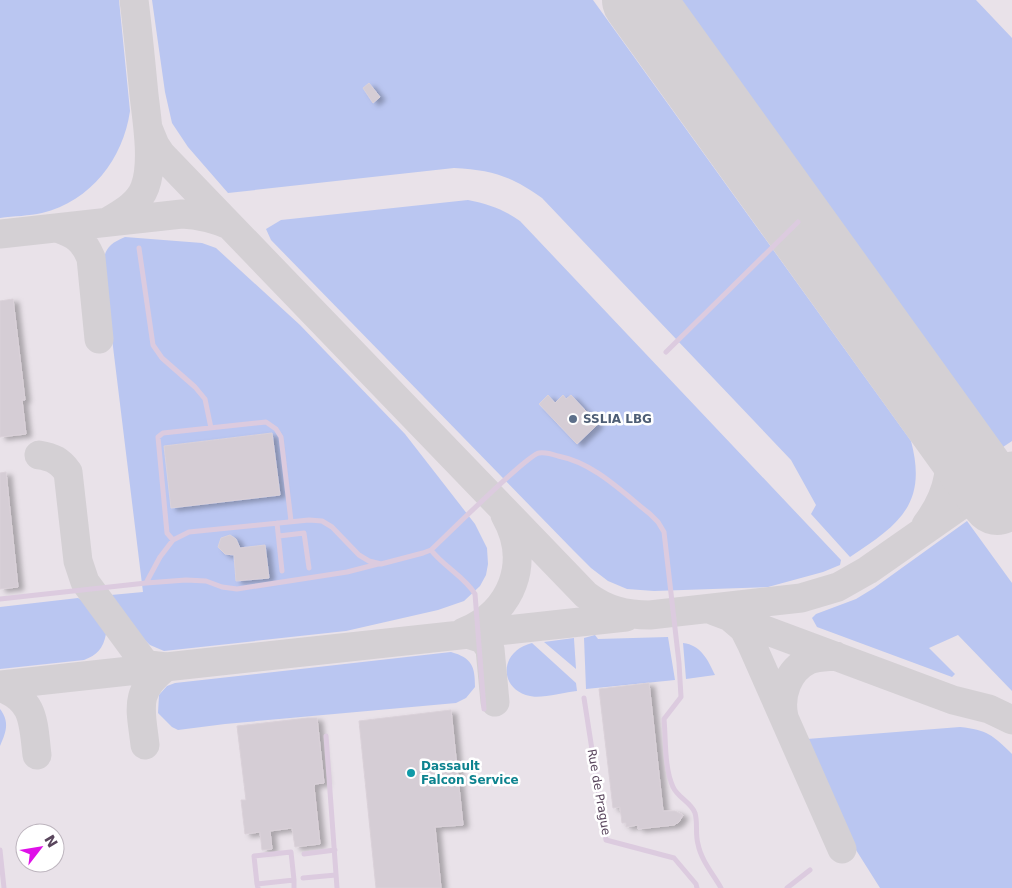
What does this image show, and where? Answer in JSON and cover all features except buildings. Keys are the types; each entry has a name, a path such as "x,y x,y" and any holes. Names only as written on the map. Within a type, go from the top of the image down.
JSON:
{"lane":[{"path":"666,352 798,222"},
{"path":"139,248 153,345 162,358 195,387 205,399 211,428"},
{"path":"173,540 167,533 158,437 163,433 266,422 276,429 281,437 291,521"},
{"path":"0,599 186,580 206,581 222,587 236,588 347,572 381,564 431,550 515,471 537,453 578,460 590,467 658,522 664,532 679,663 680,697 664,719 669,773 674,789 680,797 691,805 695,814 697,841 700,852 721,888"},
{"path":"146,583 160,557 173,540 189,532 291,521 322,521 332,526 359,555 369,561 381,564"},
{"path":"277,523 282,571"},
{"path":"278,536 304,533 309,568"},
{"path":"431,550 475,594 484,709"},
{"name":"Rue de Prague","path":"584,698 606,840 674,858 696,884 697,888"},
{"path":"326,736 337,888"},
{"path":"0,850 4,886"},
{"path":"304,854 335,850"},
{"path":"294,880 258,886 254,856 291,852 294,880 294,888"},
{"path":"787,888 810,870"},
{"path":"304,878 336,875"}],"shaded area":[{"path":"0,0 1012,0 1012,888 0,888"},
{"path":"0,0 119,0 130,111 120,146 102,176 90,188 60,207 42,213 0,218"},
{"path":"152,0 593,0 911,441 915,463 915,482 912,497 905,511 882,534 850,557 811,514 816,505 791,460 542,198 511,179 479,170 454,168 228,193 188,147 172,123 165,92"},
{"path":"681,0 976,0 1012,38 1012,441 1003,447"},
{"path":"468,200 495,207 520,221 841,560 840,565 823,572 768,587 654,591 627,589 608,581 591,568 573,550 271,240 266,229 281,220"},
{"path":"125,237 202,243 216,248 300,325 405,434 475,524 487,548 488,564 486,575 480,586 464,601 438,610 346,631 164,651 150,645 136,632 111,595 143,592 103,265 105,254 109,247"},
{"path":"967,521 1012,583 1012,691 958,635 929,648 955,674 952,677 817,627 812,618 816,614 856,599 874,588"},
{"path":"78,598 85,602 106,634 101,648 96,654 84,660 0,669 0,607"},
{"path":"595,635 598,639 668,637 675,680 586,689 584,638"},
{"path":"574,639 576,669 544,642"},
{"path":"532,643 576,683 577,691 534,697 520,692 512,686 508,678 508,661 521,647"},
{"path":"683,643 695,647 703,654 715,675 686,679"},
{"path":"451,652 468,660 473,668 475,680 475,687 466,698 456,703 178,730 172,727 158,713 159,695 167,686 175,683"},
{"path":"0,709 5,718 6,727 0,746"},
{"path":"960,727 989,734 1012,754 1012,888 880,888 851,842 807,739"}],"taxiway":[{"path":"107,222 129,208 139,198 148,177 148,129 134,0"},
{"path":"148,128 161,154 586,595 608,608 624,613 650,615 801,598 838,587 868,570 988,486 1012,466"},
{"path":"0,234 182,214 206,217 229,225"},
{"path":"57,228 78,238 85,246 91,258 99,339"},
{"path":"926,525 941,501 948,476 950,464 949,451 943,424"},
{"path":"39,455 56,460 68,472 78,561 85,582 143,661 149,665 166,667"},
{"path":"464,632 481,623 494,612 505,599 513,584 517,567 517,550 513,533 505,515"},
{"path":"714,611 953,700 989,709 1012,720"},
{"path":"0,685 626,617"},
{"path":"730,617 744,629 751,643 842,849"},
{"path":"467,634 483,639 490,649 495,702"},
{"path":"784,717 784,692 796,670 809,660 836,656"},
{"path":"145,745 141,711 144,693 155,676 166,667"},
{"path":"0,687 20,698 26,706 33,722 37,755"}],"runway":[{"path":"638,0 997,499"}],"place":[{"name":"SSLIA LBG","path":"573,419"},
{"name":"Dassault Falcon Service","path":"411,773"}]}
